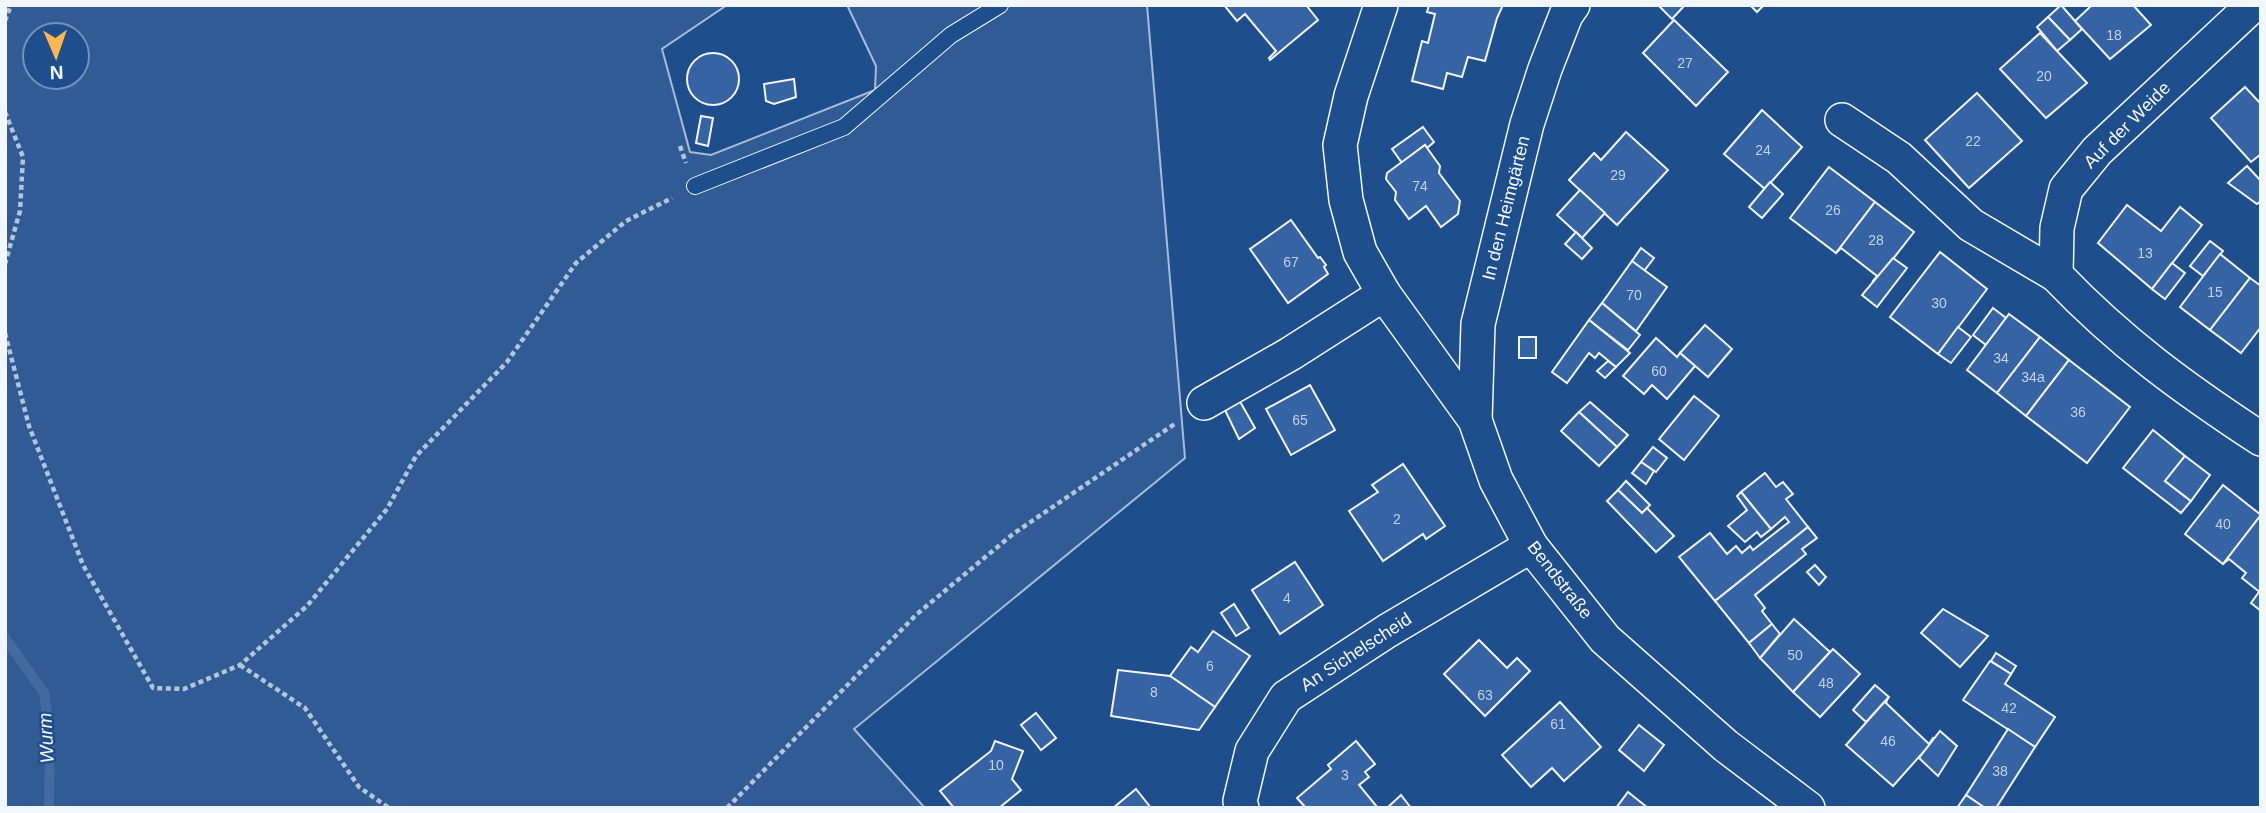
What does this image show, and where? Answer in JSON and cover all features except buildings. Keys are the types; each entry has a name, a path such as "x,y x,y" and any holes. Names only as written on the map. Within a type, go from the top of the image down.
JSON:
{"street":[{"name":"Bendstraße","path":"1381,5 1351,96 1340,145 1346,200 1360,251 1384,294 1475,419 1496,480 1531,546 1605,639 1726,746 1808,808"},
{"name":"In den Heimgärten","path":"1475,419 1478,324 1527,124 1545,69 1566,15 1573,5"},
{"name":"Auf der Weide","path":"2056,275 2057,228 2066,189 2106,143 2253,5"},
{"path":"1842,120 1899,158 1971,225 2056,275 2127,345 2189,392 2261,439"},
{"path":"1204,404 1290,354 1384,294"},
{"name":"An Sichelscheid","path":"1242,808 1240,801 1252,751 1286,697 1387,631 1531,546"}],"lane":[{"path":"695,186 844,127 951,35 1000,5"}],"path":[{"path":"5,21 11,5"},
{"path":"5,112 23,157 20,211 5,264"},
{"path":"5,333 29,426 83,565 153,688 184,689 240,665 307,606 387,509 416,456 507,362 576,262 626,221 695,186"},
{"path":"727,808 916,614 1013,534 1204,404"},
{"path":"240,665 305,708 359,788 389,808"}],"shaded area":[{"path":"5,5 727,5 662,49 690,152 711,155 875,90 876,66 847,5 1147,5 1185,458 854,729 925,808 5,808"}],"waterway":[{"name":"Wurm","path":"5,638 44,693 50,736 49,808"}]}
